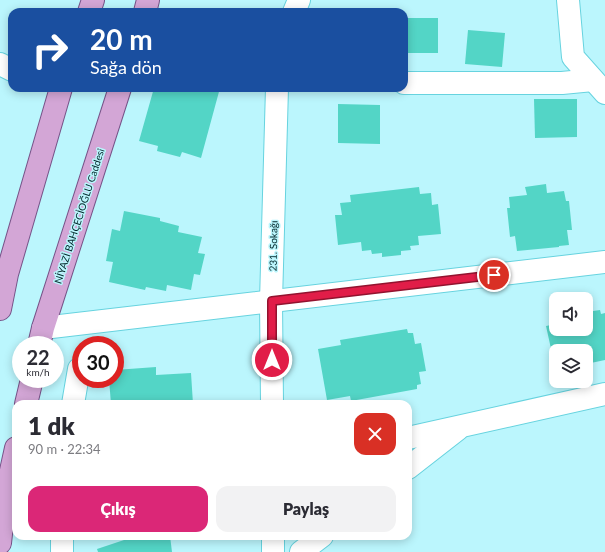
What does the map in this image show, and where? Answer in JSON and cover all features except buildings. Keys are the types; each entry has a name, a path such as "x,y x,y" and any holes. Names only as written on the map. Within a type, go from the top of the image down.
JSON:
{"main road":[{"path":"0,309 4,272 55,92"},
{"name":"NİYAZİ BAHÇECİOĞLU Caddesi","path":"41,336 119,92"},
{"path":"27,400 30,388"},
{"path":"0,543 5,498 12,466"}],"street":[{"path":"568,0 573,57 599,86"},
{"path":"408,83 562,83 599,86"},
{"name":"231. Sokağı","path":"272,400 272,301 276,92"},
{"path":"41,336 272,301 605,262"},
{"path":"74,400 76,388"},
{"path":"412,437 605,394"},
{"path":"412,465 462,426"},
{"path":"62,540 62,552"},
{"path":"273,540 273,552"},
{"path":"301,552 317,540"}],"route":[{"path":"272,360 272,301 494,275"}]}
